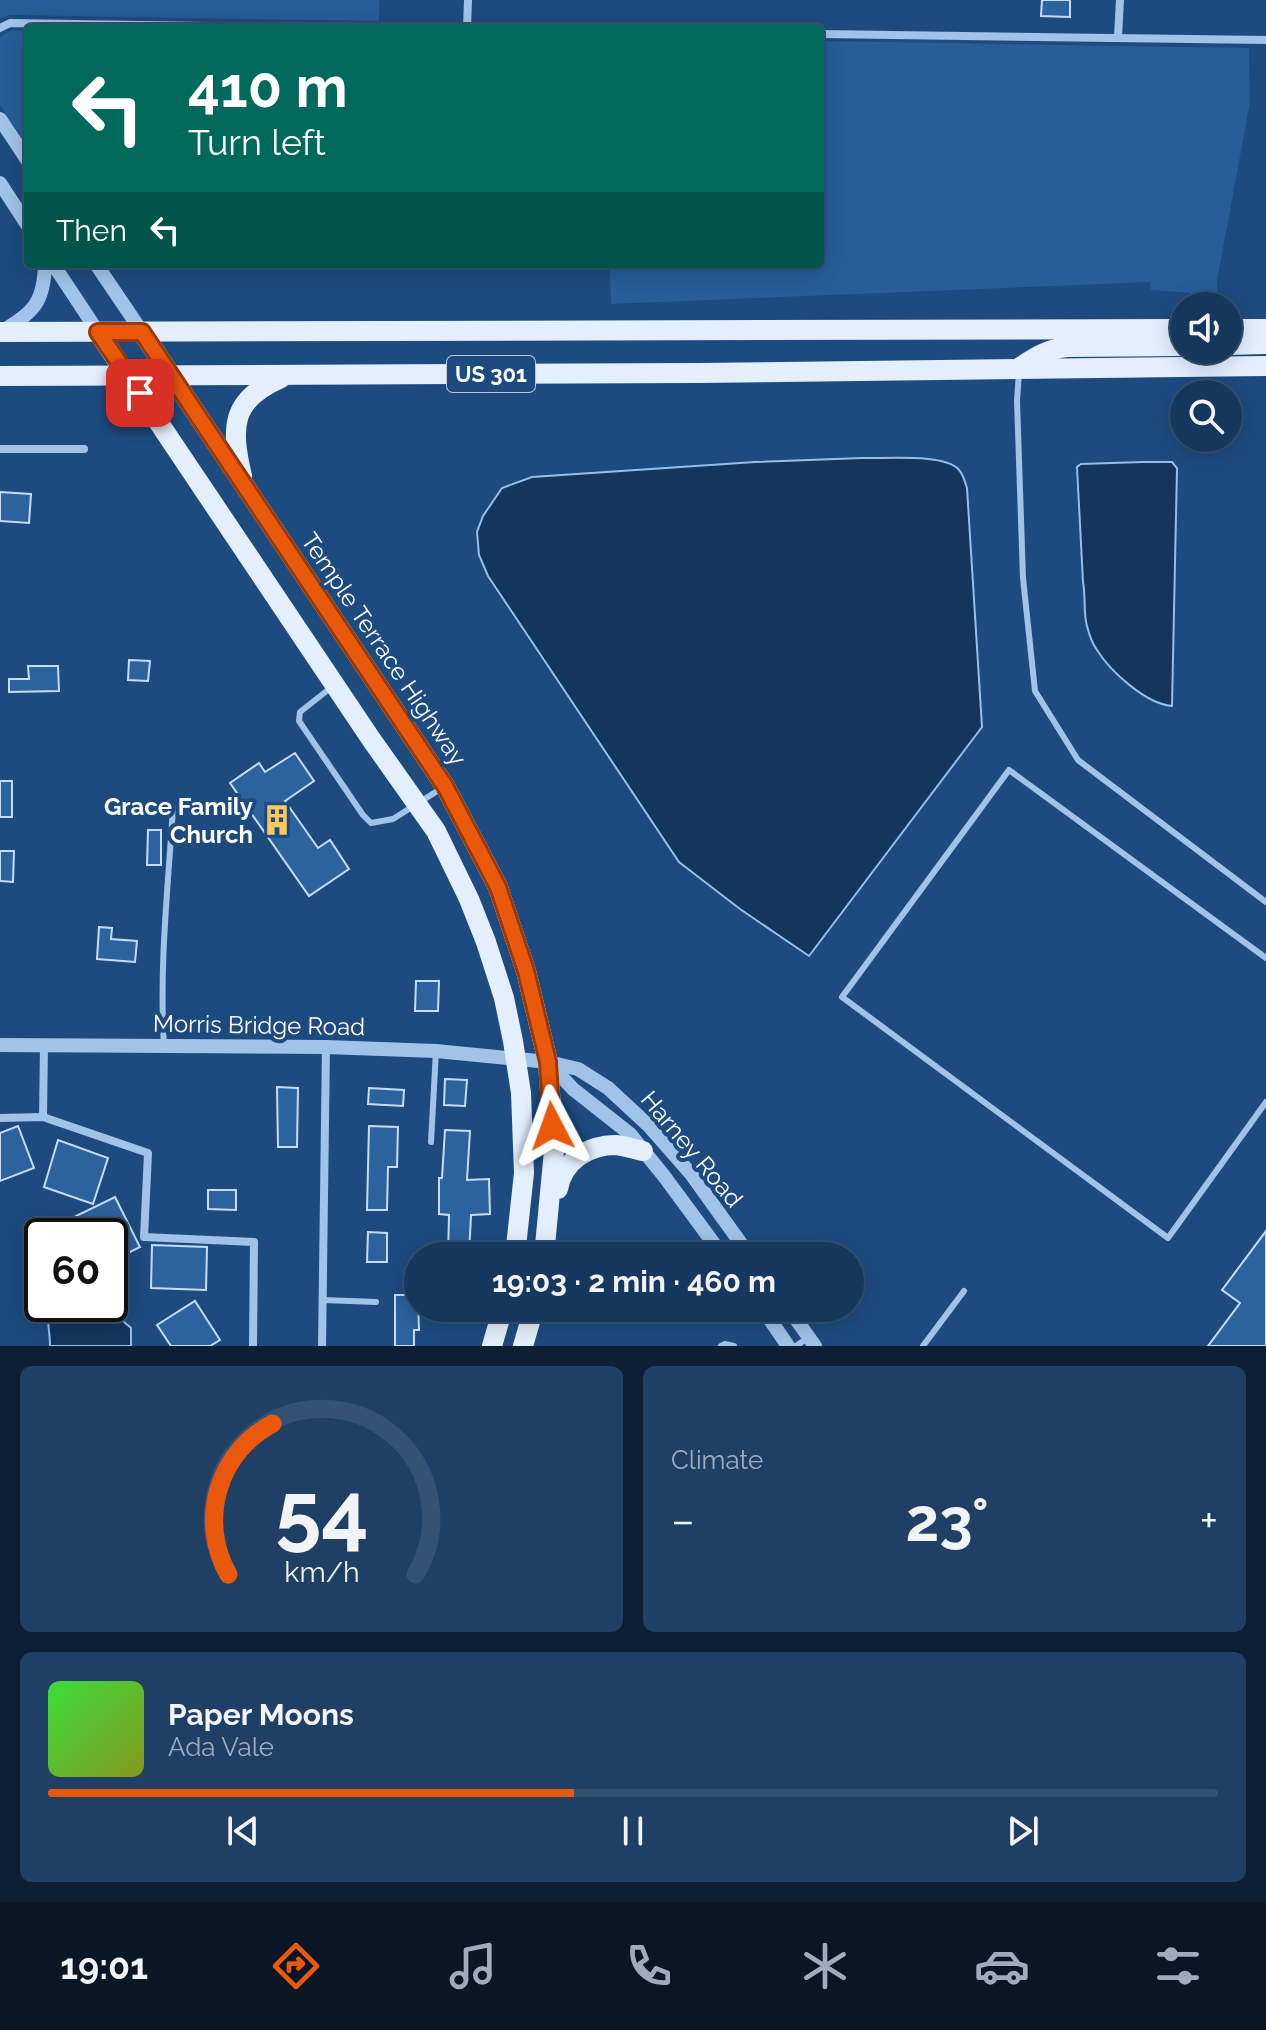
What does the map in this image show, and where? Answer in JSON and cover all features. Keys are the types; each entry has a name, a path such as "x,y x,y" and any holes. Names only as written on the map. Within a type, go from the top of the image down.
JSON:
{"main road":[{"name":"US 301","path":"0,332 1170,329"},
{"path":"1242,329 1266,329"},
{"path":"98,332 436,831 469,899 504,998 516,1060 524,1149 517,1242"},
{"name":"Temple Terrace Highway","path":"142,332 445,786 498,887 526,971 548,1062 554,1151 546,1242"},
{"path":"1242,345 1266,344"},
{"path":"1019,368 1053,349 1170,346"},
{"name":"US 301","path":"0,376 682,374 1266,366"},
{"path":"245,488 235,445 238,416 246,401 260,387 288,375"},
{"path":"548,1242 560,1179 566,1167 581,1154 597,1147 618,1145 643,1151"},
{"path":"492,1346 499,1322"},
{"path":"523,1346 530,1322"}],"street":[{"path":"467,24 468,0"},
{"path":"1118,37 1120,0"},
{"path":"0,28 10,23 76,24"},
{"path":"824,34 1266,40"},
{"path":"0,119 24,155"},
{"path":"0,183 24,220"},
{"path":"0,332 24,318 38,302 45,285 45,268"},
{"path":"56,268 98,332"},
{"path":"99,268 142,332"},
{"path":"0,449 84,449"},
{"name":"Morris Bridge Road","path":"0,1045 326,1047 436,1051 516,1060"},
{"path":"43,1117 44,1045"},
{"path":"322,1346 326,1047"},
{"name":"Harney Road","path":"516,1060 548,1062 578,1069 608,1088 648,1125 691,1174 740,1242"},
{"name":"Harney Road","path":"548,1062 573,1089 630,1134 712,1242"},
{"path":"0,1118 43,1117 148,1153 144,1237 254,1242 253,1346"},
{"path":"772,1322 788,1346"},
{"path":"798,1322 812,1342"}],"lane":[{"path":"1019,368 1017,401 1023,578 1035,691 1078,760 1266,902"},
{"path":"335,685 300,712 299,721 371,823 393,819 445,786"},
{"path":"1266,958 1009,770 842,997 1168,1238 1266,1102"},
{"path":"164,1046 162,942 173,808"},
{"path":"431,1142 436,1051"},
{"path":"923,1346 964,1291"},
{"path":"323,1300 376,1302"},
{"path":"796,1346 812,1342"},
{"path":"721,1346 734,1346"}],"shaded area":[{"path":"0,0 379,0 379,21 10,15 0,19"},
{"path":"13,30 24,31 24,141 0,105 0,37"},
{"path":"824,41 1249,48 1250,102 1217,292 1151,290 1150,282 611,304 610,268 824,268"},
{"path":"862,458 941,461 952,465 963,476 967,488 982,727 809,956 679,862 488,576 479,555 477,532 483,516 502,488 532,477"},
{"path":"1172,462 1177,468 1172,706 1140,693 1111,667 1094,644 1085,615 1077,467 1081,464"},
{"path":"48,1322 124,1322 131,1328 131,1346 50,1346"}],"building":[{"path":"1042,0 1070,0 1070,17 1041,16"},
{"path":"0,492 31,494 29,523 0,521"},
{"path":"129,660 150,661 148,681 128,680"},
{"path":"28,666 58,666 59,691 9,692 9,679 29,679"},
{"name":"Grace Family Church","path":"295,753 314,781 285,801 318,848 330,840 349,869 309,896 230,783 259,763 265,772"},
{"path":"0,781 12,781 12,817 0,817"},
{"path":"148,830 161,830 161,865 147,865"},
{"path":"0,851 14,851 13,882 0,881"},
{"path":"99,927 112,928 111,939 137,941 135,962 97,959"},
{"path":"416,981 439,981 438,1011 415,1011"},
{"path":"445,1079 467,1080 465,1106 444,1105"},
{"path":"277,1087 298,1088 297,1147 278,1147"},
{"path":"369,1088 404,1090 403,1106 368,1104"},
{"path":"18,1126 34,1168 0,1181 0,1133"},
{"path":"369,1126 398,1127 397,1167 388,1167 387,1210 367,1210"},
{"path":"445,1130 470,1131 467,1180 489,1179 490,1214 471,1215 470,1242 448,1242 449,1215 439,1214 439,1178 442,1178"},
{"path":"58,1140 108,1158 93,1204 44,1187"},
{"path":"208,1190 236,1190 236,1210 208,1209"},
{"path":"115,1197 126,1218 77,1218"},
{"path":"128,1223 140,1247 128,1253"},
{"path":"1266,1231 1266,1346 1208,1346 1240,1303 1222,1290"},
{"path":"368,1232 387,1233 387,1262 367,1262"},
{"path":"152,1245 207,1247 206,1290 151,1288"},
{"path":"395,1295 404,1295 404,1322 419,1322 419,1330 414,1330 414,1346 395,1346"},
{"path":"195,1301 220,1340 210,1346 171,1346 157,1325"}],"place":[{"name":"Grace Family Church","path":"277,820"}],"route":[{"path":"140,393 98,332 142,332 445,786 498,887 526,971 548,1062 552,1126"}]}
